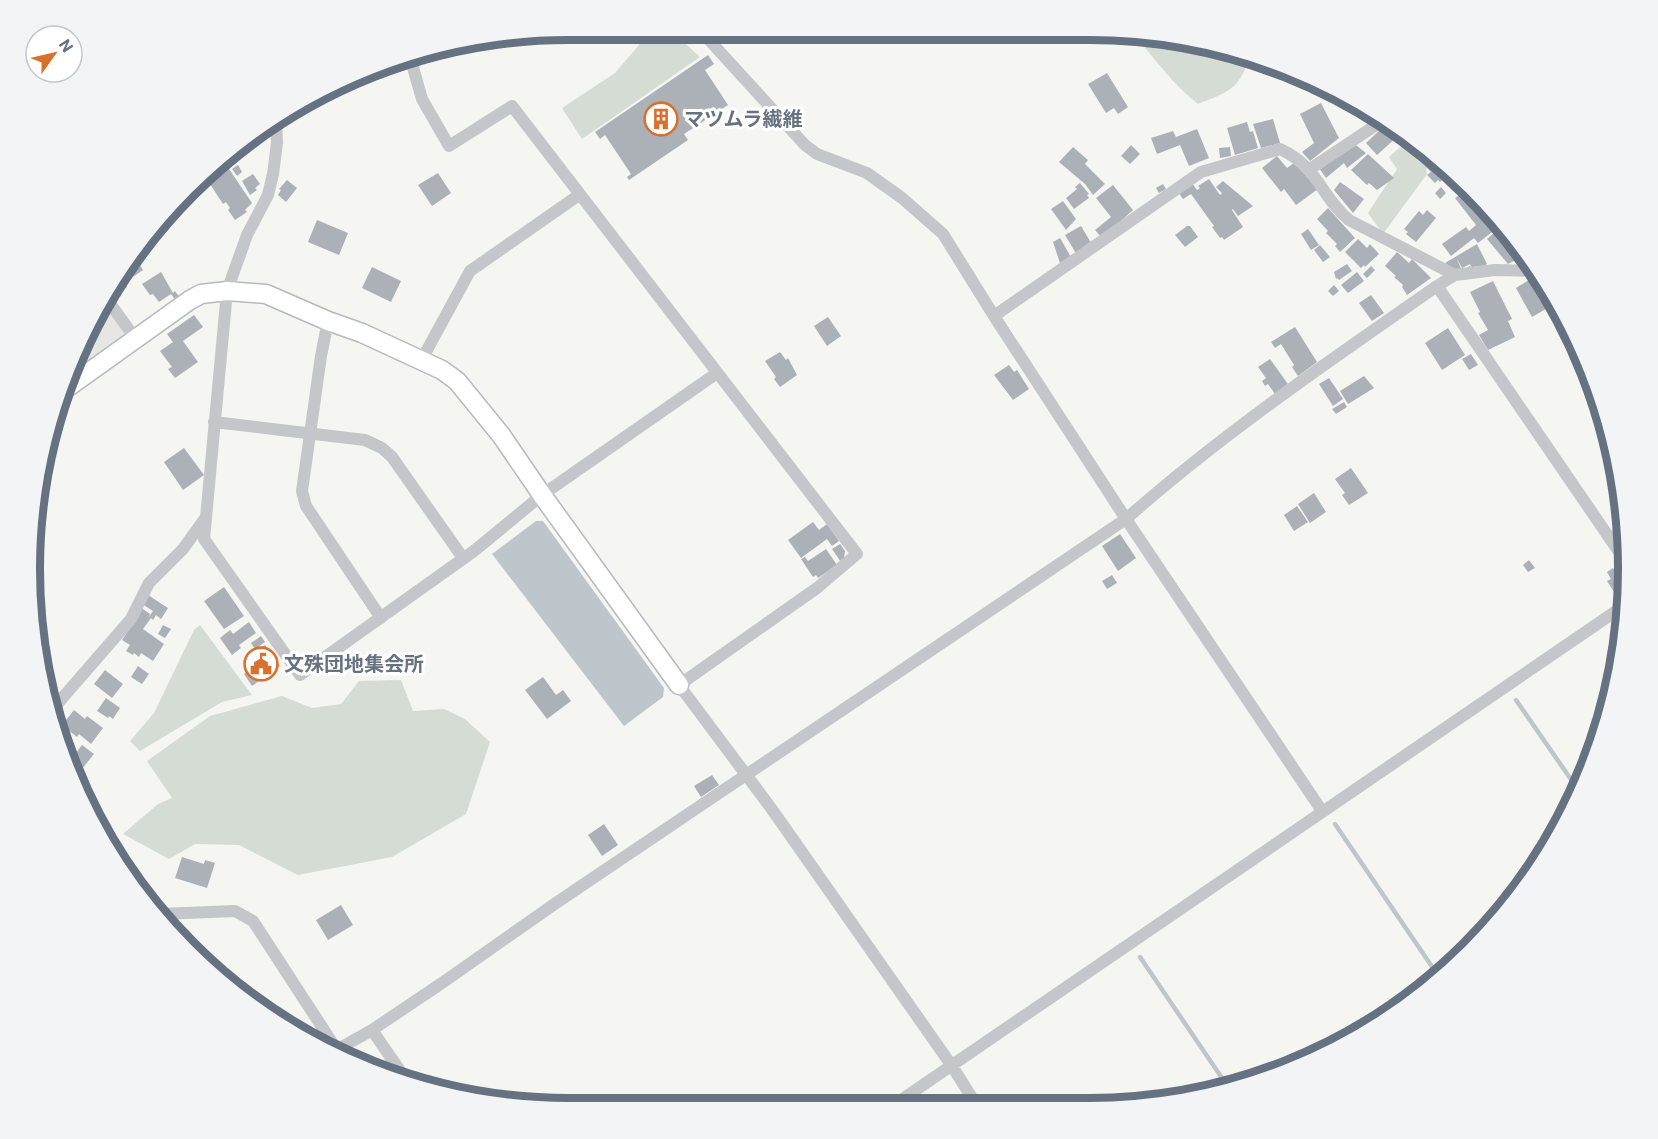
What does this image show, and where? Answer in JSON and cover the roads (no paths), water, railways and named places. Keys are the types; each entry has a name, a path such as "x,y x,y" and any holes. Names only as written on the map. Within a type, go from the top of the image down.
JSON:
{"street":[{"path":"709,40 805,145 817,154 867,173 902,198 943,234 1126,519 1322,811"},
{"path":"412,65 422,99 449,146 512,106 856,554 817,588 679,685"},
{"path":"1310,170 1375,126"},
{"path":"277,129 278,143 268,195 247,235 227,291 204,539 300,675 463,558 542,495 717,373"},
{"path":"994,316 1201,172 1280,149 1295,156 1310,170 1340,212 1349,220 1455,275"},
{"path":"421,361 460,285 470,272 579,195"},
{"path":"342,1047 372,1029 1126,519 1165,484 1245,424 1437,286 1455,275 1495,270 1524,270"},
{"path":"1437,286 1617,549"},
{"path":"76,382 201,294 227,291 266,294 362,333 442,370 466,389 679,685 747,774 972,1098"},
{"path":"111,305 135,338"},
{"path":"328,321 302,491 306,506 381,618"},
{"path":"214,422 365,440 382,448 392,457 463,558"},
{"path":"58,703 130,618 149,583 183,549 207,516"},
{"path":"904,1098 1616,610"},
{"path":"168,914 235,911 253,921 328,1040"},
{"path":"372,1029 399,1070"}],"waterway":[{"path":"1516,700 1573,782"},
{"path":"1335,824 1434,970"},
{"path":"1140,957 1224,1080"}],"place":[{"name":"マツムラ繊維","path":"661,119"},
{"name":"文殊団地集会所","path":"261,664"}]}
